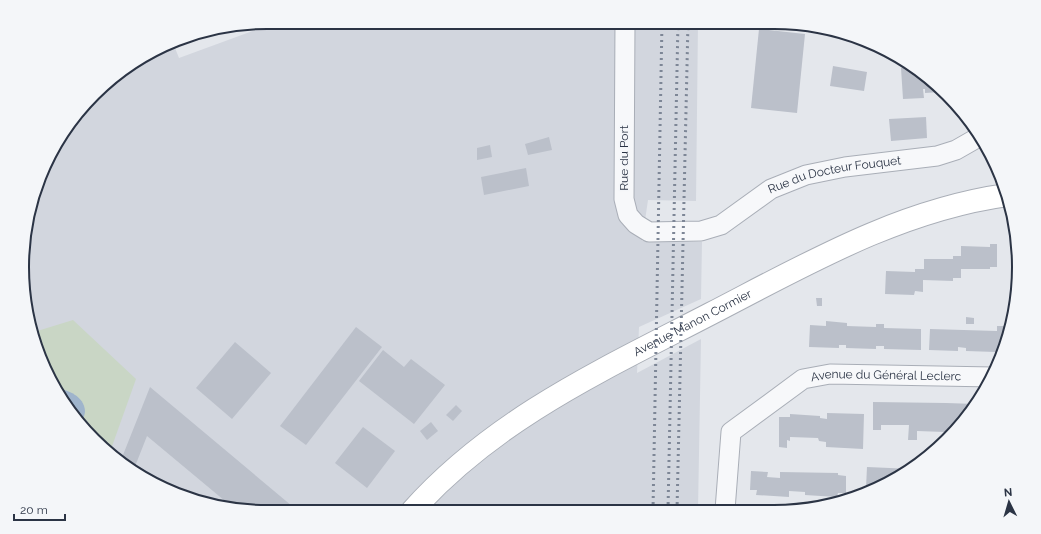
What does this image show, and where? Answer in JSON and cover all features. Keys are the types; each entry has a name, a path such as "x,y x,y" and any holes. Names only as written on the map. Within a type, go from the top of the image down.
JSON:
{"street":[{"name":"Rue du Port","path":"625,29 624,199 628,215 636,224 649,232 701,231"},
{"name":"Rue du Docteur Fouquet","path":"701,231 722,225 771,189 806,175 844,167 937,156 956,150 975,139"},
{"name":"Avenue Manon Cormier","path":"418,505 469,456 510,424 566,389 815,260 874,232 935,210 1001,196"},
{"name":"Avenue du Général Leclerc","path":"725,505 731,432 803,379 830,374 985,377"}],"shaded area":[{"path":"267,29 698,29 696,201 648,200 642,241 702,242 701,299 639,327 637,373 701,339 698,505 267,505 236,503 205,497 176,487 135,465 110,446 78,412 61,386 47,358 37,329 31,298 29,267 31,236 37,205 47,176 61,148 78,122 110,88 135,69 175,48 179,58 256,30"}],"green space":[{"path":"73,320 136,379 112,447 88,424 69,399 47,358 38,331"}],"water":[{"path":"63,390 75,395 82,401 85,411 83,418"}],"building":[{"path":"759,29 805,34 797,113 751,108"},
{"path":"833,66 867,72 864,91 830,86"},
{"path":"901,68 904,68 919,78 935,92 925,93 925,89 923,89 924,98 903,99"},
{"path":"926,117 927,138 891,141 889,119"},
{"path":"549,137 552,150 528,155 525,144"},
{"path":"490,145 492,157 477,160 477,148"},
{"path":"526,168 529,186 484,195 481,177"},
{"path":"990,244 997,244 997,267 990,267 990,269 961,269 961,278 953,278 953,281 923,280 923,292 915,291 914,295 885,294 886,271 915,272 915,269 924,269 924,259 953,259 953,256 961,256 961,246 990,247"},
{"path":"816,298 822,298 822,306 817,306"},
{"path":"966,317 974,318 974,324 966,324"},
{"path":"826,321 847,323 847,326 876,327 876,324 884,324 884,328 921,329 921,350 884,349 884,346 876,346 876,349 846,348 846,345 839,345 839,348 809,347 810,325 826,326"},
{"path":"997,326 1005,326 996,352 966,351 966,348 958,347 958,351 929,350 930,329 997,331"},
{"path":"356,327 382,347 306,445 280,426"},
{"path":"235,342 271,373 232,419 196,388"},
{"path":"383,350 404,367 411,359 445,385 414,424 359,381"},
{"path":"150,387 291,505 251,504 225,501 147,436 135,465 122,456"},
{"path":"873,402 969,404 945,432 917,431 917,440 908,440 909,425 881,425 881,430 873,430"},
{"path":"456,405 462,411 453,421 446,415"},
{"path":"827,413 864,414 863,449 826,447 826,442 819,441 818,438 790,437 790,441 787,440 787,448 779,447 779,417 790,417 790,414 820,416 820,418 827,419"},
{"path":"431,422 438,431 427,440 420,431"},
{"path":"363,427 395,451 367,488 335,463"},
{"path":"867,467 900,469 893,473 866,486"},
{"path":"751,471 768,472 767,477 780,478 780,472 838,473 838,475 846,476 846,493 838,493 836,497 805,495 805,492 789,491 789,497 756,495 757,490 750,490"}],"railway":[{"path":"653,505 662,29"},
{"path":"668,505 678,29"},
{"path":"677,505 688,29"}]}
